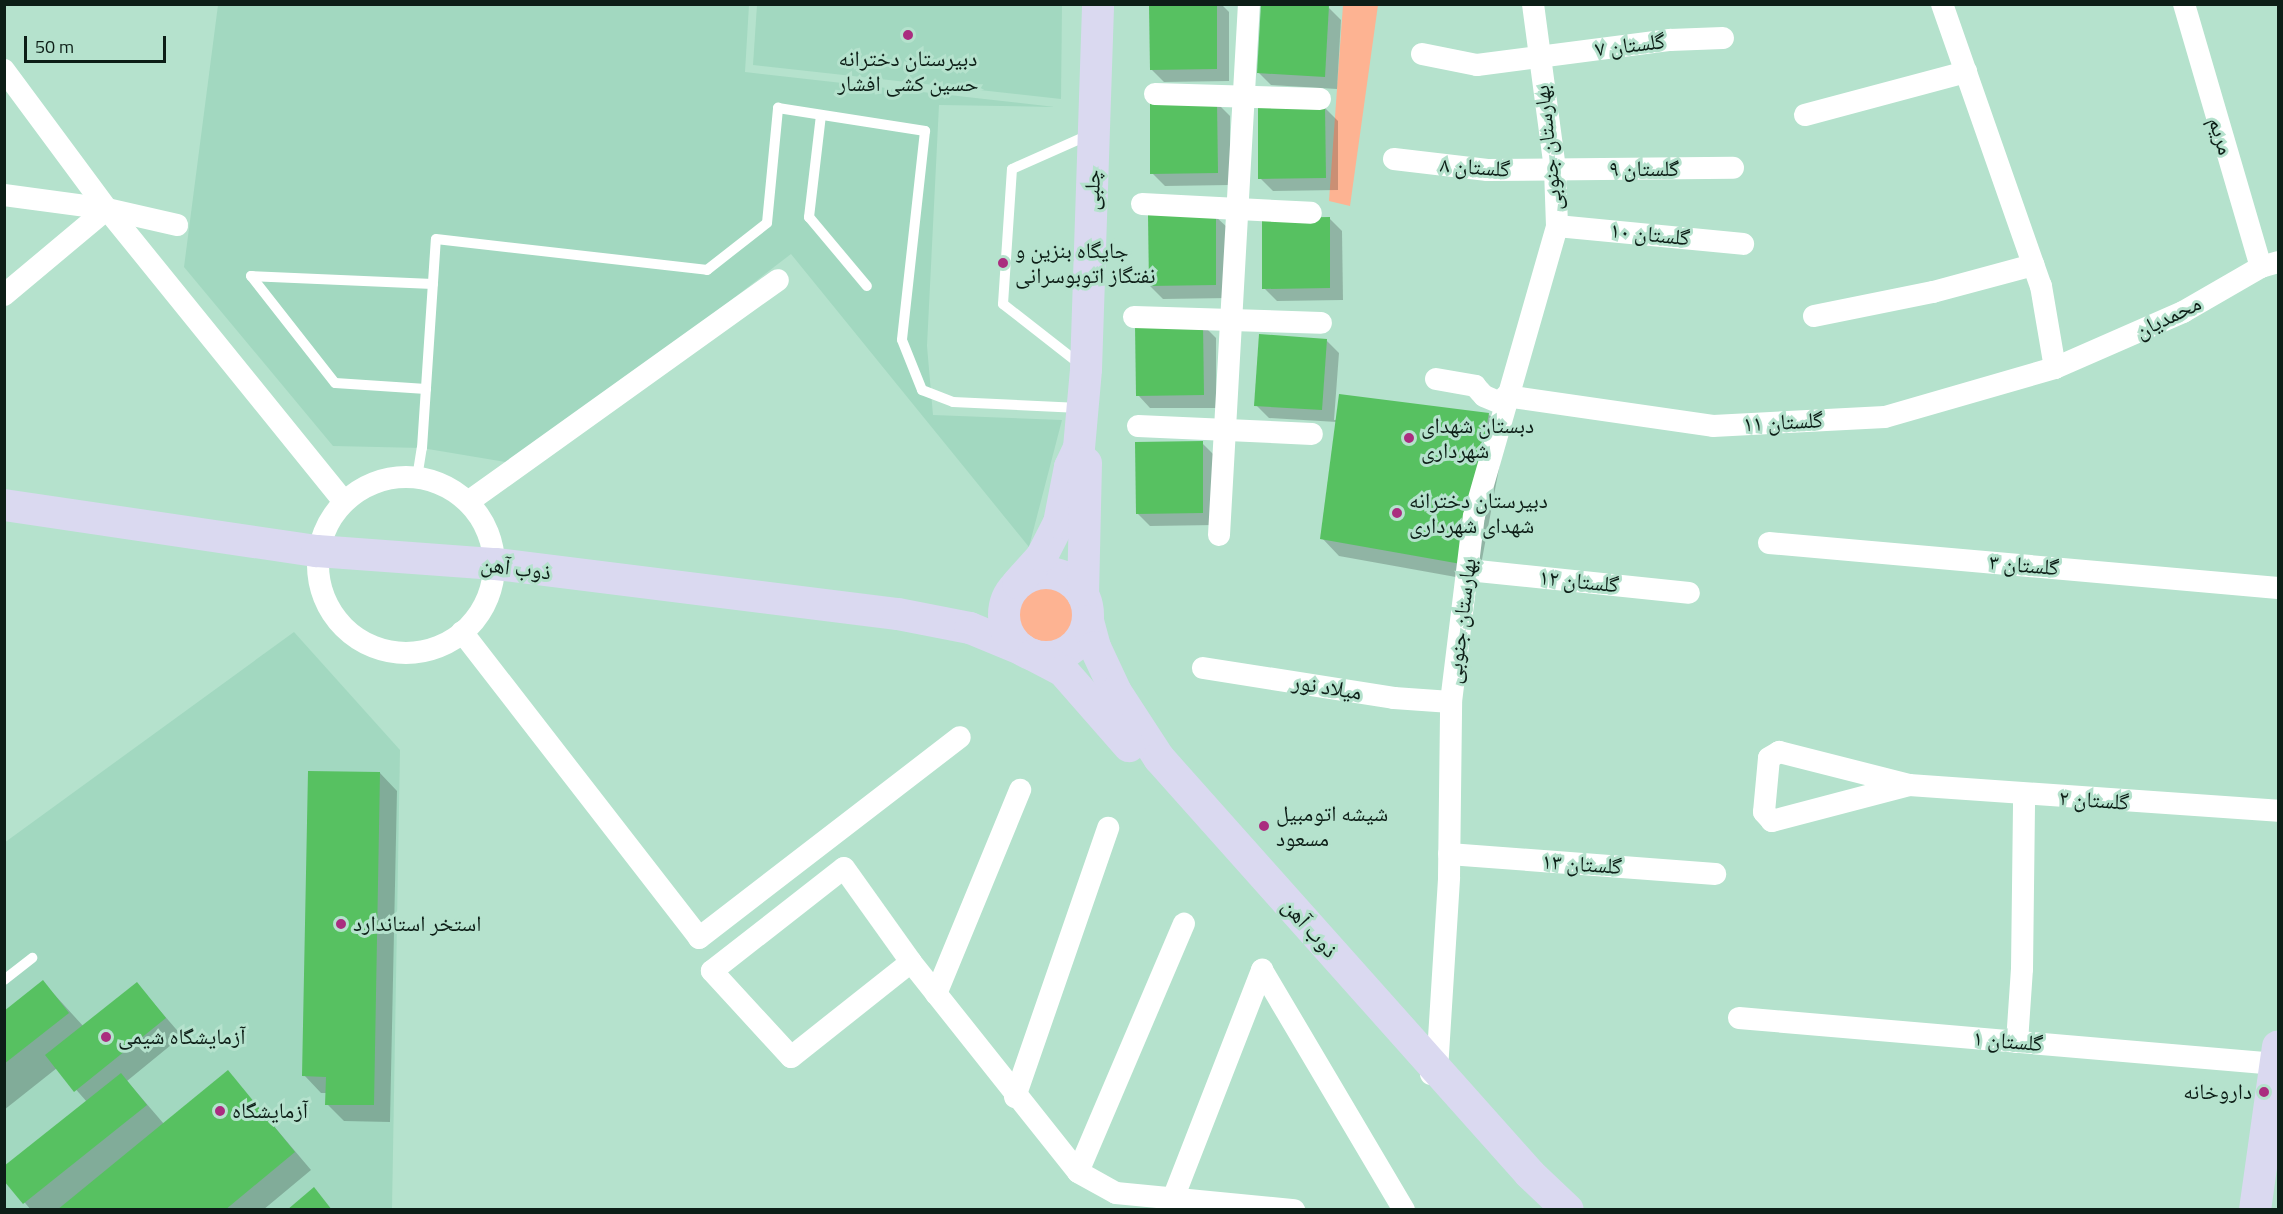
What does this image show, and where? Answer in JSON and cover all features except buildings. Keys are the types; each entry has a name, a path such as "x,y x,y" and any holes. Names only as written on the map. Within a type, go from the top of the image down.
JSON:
{"main road":[{"name":"چلبی","path":"1079,448 1086,369 1098,4"},
{"path":"1079,448 1086,463 1087,479 1085,608 1069,650 1051,656 1028,653 1013,641 1004,616 1005,603 1018,583 1042,556 1059,523 1070,467 1079,448"},
{"name":"ذوب آهن","path":"4,505 317,552 496,564 898,614 970,628 1028,653 1063,670 1431,1075 1568,1209"},
{"path":"1018,583 1029,576 1053,574 1075,585 1085,608"},
{"name":"ذوب آهن","path":"1085,608 1116,692 1159,758 1431,1075 1542,1209"},
{"path":"2264,1203 2278,1056"}],"street":[{"path":"1219,535 1249,4"},
{"name":"بهارستان جنوبی","path":"1431,1075 1449,854 1451,702 1474,516 1504,400 1557,226 1555,169 1538,58 1533,4"},
{"path":"1942,4 2041,286 2055,368"},
{"name":"مریم","path":"2184,4 2270,264"},
{"name":"گلستان ۷","path":"1422,54 1477,65 1671,40 1723,38"},
{"path":"4,70 107,209 344,502"},
{"path":"1805,116 1966,72"},
{"path":"1155,94 1320,99"},
{"name":"گلستان ۸","path":"1394,159 1487,170 1555,169"},
{"name":"گلستان ۹","path":"1555,169 1733,168"},
{"path":"4,195 107,209 177,225"},
{"path":"1142,204 1311,213"},
{"path":"4,295 107,209"},
{"name":"گلستان ۱۰","path":"1557,226 1743,244"},
{"name":"محمدیان","path":"2055,368 2183,312 2270,264"},
{"path":"1814,316 1933,292 2033,265"},
{"path":"468,502 778,280"},
{"path":"1134,317 1321,322"},
{"name":"گلستان ۱۱","path":"1504,400 1713,426 1886,417 2055,368"},
{"path":"1436,379 1475,386 1484,396 1504,400"},
{"path":"1138,426 1312,434"},
{"path":"397,477 417,478 454,491 468,502 489,537 496,564 488,596 462,632 426,650 398,652 371,646 347,631 329,609 319,582 317,552 326,526 344,502 369,485 397,477"},
{"name":"گلستان ۳","path":"1769,543 2278,588"},
{"name":"گلستان ۱۲","path":"1468,570 1689,593"},
{"path":"462,632 699,938 960,737"},
{"name":"میلاد نور","path":"1203,668 1394,698 1451,702"},
{"name":"گلستان ۲","path":"1910,785 1772,821 1764,813 1769,758 1779,752 1910,785 2024,795 2278,811"},
{"path":"936,994 1020,790"},
{"path":"2017,1042 2022,969 2024,795"},
{"path":"1015,1097 1108,828"},
{"name":"گلستان ۱۳","path":"1449,854 1715,874"},
{"path":"911,962 791,1057 712,971 844,868 911,962 1015,1097 1078,1172 1116,1193 1174,1196 1294,1209"},
{"path":"1078,1172 1184,924"},
{"path":"1174,1196 1262,970 1404,1209"},
{"name":"گلستان ۱","path":"1739,1018 2017,1042 2278,1056"}],"lane":[{"path":"417,478 426,389 436,239 707,270 767,223 778,108 925,131 902,340 922,390 953,402 1083,408"},
{"path":"821,115 809,217 867,286"},
{"path":"1086,369 1003,304 1012,169 1094,132"},
{"path":"426,389 335,383 251,276 433,284"},
{"path":"4,980 32,958"}],"shaded area":[{"path":"218,5 749,5 745,72 1055,107 939,105 927,346 933,415 1062,420 1029,547 791,254 518,464 422,448 333,446 184,267"},
{"name":"دبیرستان دخترانه حسین کشی افشار","path":"757,5 1062,5 1061,99 753,65"},
{"path":"1343,5 1378,5 1350,206 1329,201"},
{"path":"1044,578 1067,585 1081,604 1080,628 1074,638 1053,651 1012,630 1008,618 1014,595 1033,580"},
{"path":"294,632 400,750 392,1209 5,1209 4,843"}],"place":[{"name":"دبیرستان دخترانه حسین کشی افشار","path":"908,35"},
{"name":"جایگاه بنزین و نفتگاز اتوبوسرانی","path":"1003,263"},
{"name":"دبستان شهدای شهرداری","path":"1409,438"},
{"name":"دبیرستان دخترانه شهدای شهرداری","path":"1397,513"},
{"name":"شیشه اتومبیل مسعود","path":"1264,826"},
{"name":"استخر استاندارد","path":"341,924"},
{"name":"آزمایشگاه شیمی","path":"106,1037"},
{"name":"داروخانه","path":"2264,1092"},
{"name":"آزمایشگاه","path":"220,1111"}]}
